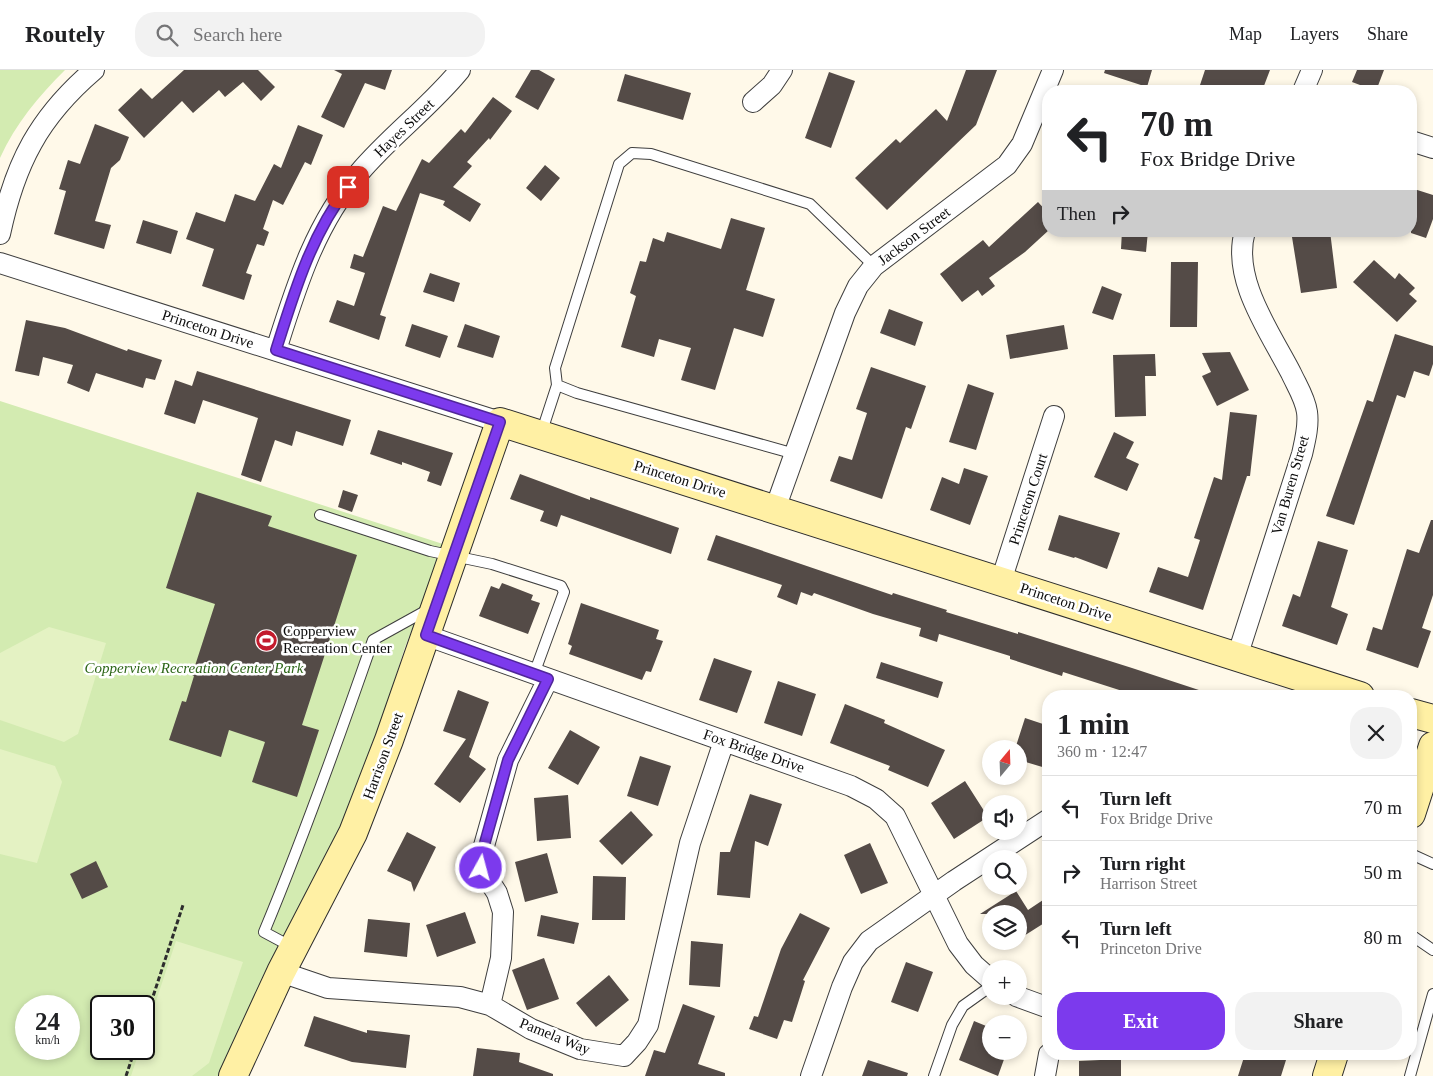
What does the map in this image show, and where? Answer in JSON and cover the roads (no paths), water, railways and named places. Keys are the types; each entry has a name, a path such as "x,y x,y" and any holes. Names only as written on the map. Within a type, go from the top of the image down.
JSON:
{"street":[{"path":"0,234 17,172 32,139 52,111 94,70"},
{"name":"Hayes Street","path":"276,350 301,273 317,236 337,200 383,147 460,70"},
{"path":"753,102 772,85 782,70"},
{"name":"Jackson Street","path":"1047,85 1053,70"},
{"path":"1306,85 1312,70"},
{"name":"Jackson Street","path":"775,509 845,313 858,286 874,266 1007,165 1022,144 1042,96"},
{"path":"1417,143 1433,148"},
{"name":"Van Buren Street","path":"1237,657 1307,433 1307,413 1301,394 1248,290 1242,264 1244,237"},
{"name":"Princeton Drive","path":"0,263 1341,690"},
{"name":"Princeton Court","path":"1001,581 1054,416"},
{"name":"Harrison Street","path":"232,1076 280,972 353,833 389,740 500,422"},
{"name":"Fox Bridge Drive","path":"426,635 851,786 876,798 895,816 958,944 982,972"},
{"path":"490,1005 501,958 503,912 497,893 481,868 482,853 508,760 541,677"},
{"path":"1417,715 1433,719"},
{"name":"Pamela Way","path":"280,972 328,988 460,997 490,1005 532,1029 580,1049 624,1056 637,1042 648,1025 690,843 724,741"},
{"path":"1417,795 1433,746"},
{"path":"811,1076 842,987 853,962 869,941 933,895 1042,824"},
{"path":"1027,1000 1042,1005"},
{"path":"1045,1076 1049,1060"},
{"path":"1326,1076 1332,1060"}],"lane":[{"path":"541,435 557,385 555,368 619,164 632,153 651,154 810,204 874,266"},
{"path":"557,385 577,393 795,454"},
{"path":"320,515 452,556 504,567 564,589 541,677"},
{"path":"293,947 264,932 287,877 301,834 316,804 373,640 435,606"},
{"path":"1417,857 1433,864"},
{"path":"1417,939 1433,950"},
{"path":"934,1076 952,1025 963,1006 982,992"},
{"path":"1417,1051 1433,994"},
{"path":"1410,1076 1414,1060"}],"place":[{"name":"Copperview Recreation Center","path":"267,640"}],"park label":[{"name":"Copperview Recreation Center Park","path":"194,668"}]}
